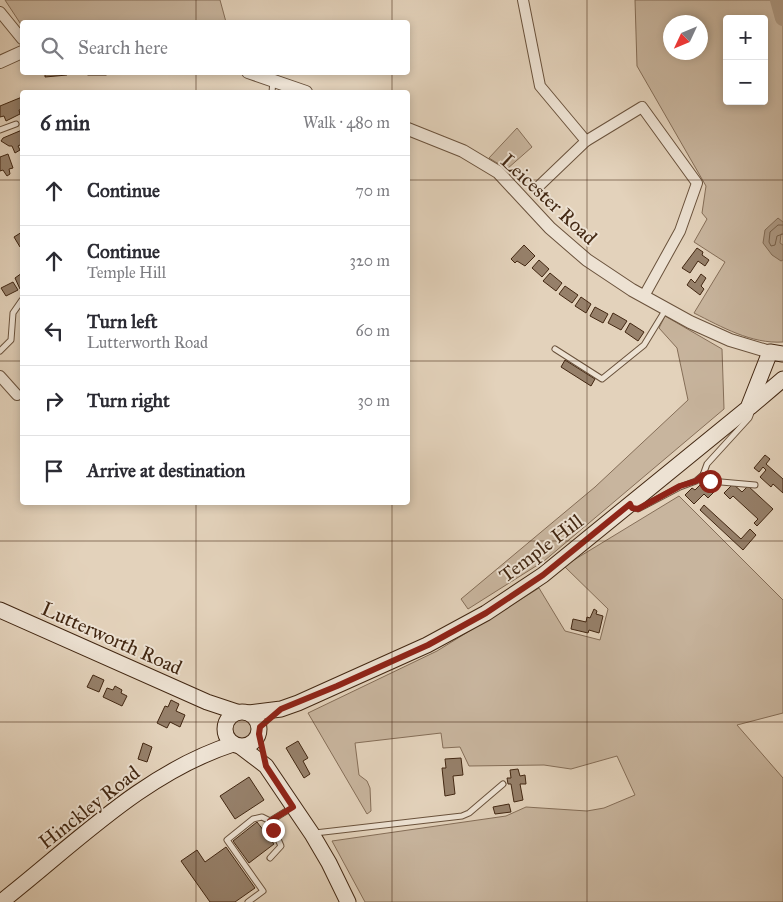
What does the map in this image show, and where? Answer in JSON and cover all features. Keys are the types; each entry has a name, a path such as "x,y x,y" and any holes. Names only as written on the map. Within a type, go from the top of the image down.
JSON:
{"main road":[{"name":"Temple Hill","path":"243,713 281,709 428,645 486,613 543,575 748,408 777,353"},
{"path":"748,408 783,379"},
{"name":"Lutterworth Road","path":"0,610 207,702 243,713"},
{"name":"Lutterworth Road","path":"207,702 218,714 231,738 266,766 312,834 348,902"},
{"name":"Temple Hill","path":"259,731 281,709"},
{"path":"243,713 256,719 259,731 254,742 246,746 231,738 229,718 243,713"},
{"name":"Lutterworth Road","path":"259,731 266,766"},
{"name":"Hinckley Road","path":"0,902 135,795 159,778 231,738"}],"street":[{"path":"523,0 540,86 586,141"},
{"path":"0,12 20,37"},
{"path":"0,62 20,53"},
{"path":"253,75 272,87 292,90"},
{"path":"538,187 586,141 642,107 697,183 680,232 644,296"},
{"name":"Leicester Road","path":"410,129 463,151 498,172 550,228 587,260 644,296 690,322 730,340 777,353"},
{"path":"0,376 17,395"}],"lane":[{"path":"0,130 16,124"},
{"path":"0,351 11,340 12,313 20,303"},
{"path":"555,349 602,379 644,345 666,309"},
{"path":"630,504 632,508 638,509 680,486 696,481 703,475 707,464 749,418 751,413 748,408"},
{"path":"703,475 710,481 755,485"},
{"path":"312,834 462,816 503,784"},
{"path":"270,821 293,807"},
{"path":"248,902 263,892 227,840 253,819 262,817 270,821 281,846 270,858"}],"shaded area":[{"path":"5,0 220,0 225,20 20,20 20,23"},
{"path":"635,0 778,0 783,18 783,342 771,342 737,334 694,313 725,262 694,242 707,219 702,213 706,186 637,66"},
{"path":"517,128 532,147 507,169 489,158"},
{"path":"665,316 722,349 724,409 544,561 468,609 461,599 595,487 688,400 677,348 659,328"},
{"path":"679,496 783,600 783,713 737,725 783,778 783,902 365,902 332,841 506,816 526,807 587,811 604,808 635,795 617,756 571,769 544,765 469,766 460,747 443,748 441,733 355,743 359,775 367,781 370,788 371,811 367,814 308,713 437,651 539,588 565,631 600,640 608,609 564,566"},
{"path":"242,716 251,720 255,729 251,738 242,742 233,738 229,729 233,720"}],"water":[{"path":"778,218 783,222 783,234 781,234 780,243 783,245 783,260 781,261 772,255 763,243 765,230"}],"building":[{"path":"45,75 67,75 45,77"},
{"path":"20,98 20,114 6,121 4,116 0,117 0,106"},
{"path":"20,131 20,145 18,146 20,150 15,153 12,146 1,141 3,138"},
{"path":"8,154 13,168 9,169 10,174 7,176 3,170 0,171 0,157"},
{"path":"20,233 20,247 14,237"},
{"path":"524,245 535,256 525,266 517,261 515,263 511,259"},
{"path":"697,248 709,260 705,266 698,261 690,273 682,268"},
{"path":"539,260 549,269 542,277 532,268"},
{"path":"550,273 562,283 556,291 543,281"},
{"path":"20,274 20,289 15,278"},
{"path":"701,274 706,278 701,286 704,289 700,295 687,285 691,279 695,283"},
{"path":"13,282 18,290 6,296 1,288"},
{"path":"565,286 578,295 572,303 559,294"},
{"path":"581,297 591,304 586,313 575,306"},
{"path":"595,307 608,314 603,323 590,316"},
{"path":"613,313 627,321 621,330 608,323"},
{"path":"630,323 644,332 638,341 625,332"},
{"path":"565,360 595,379 591,386 561,367"},
{"path":"765,455 770,459 766,464 783,479 783,493 773,484 771,487 760,477 766,470 763,467 759,472 754,468"},
{"path":"704,481 714,492 708,498 704,494 694,504 685,495 692,488 695,490"},
{"path":"733,484 742,492 748,486 773,509 757,526 754,523 758,519 733,496 730,499 724,493"},
{"path":"704,505 741,539 750,529 756,535 743,550 700,510"},
{"path":"594,609 597,611 596,614 603,616 599,633 589,630 588,633 571,629 573,619 586,622 587,617 590,618"},
{"path":"93,675 104,680 99,692 87,687"},
{"path":"115,686 122,690 121,693 127,696 122,706 103,697 107,688 113,690"},
{"path":"171,700 179,704 176,711 185,715 180,727 170,722 167,728 157,723 165,706 168,707"},
{"path":"298,741 308,758 303,761 310,774 304,778 286,748"},
{"path":"143,743 152,747 147,762 138,759"},
{"path":"461,758 463,775 453,776 455,794 445,796 442,768 446,768 445,759"},
{"path":"518,769 520,776 525,775 526,784 520,784 523,800 514,802 511,784 508,784 507,778 511,778 510,770"},
{"path":"249,777 264,800 235,819 220,796"},
{"path":"509,804 511,812 495,814 493,807"},
{"path":"257,822 274,844 249,863 233,841"},
{"path":"226,847 255,888 235,902 210,902 181,861 197,850 205,862"}],"waterway":[{"path":"778,0 783,18"}],"route":[{"path":"273,830 270,821 293,807 266,766 259,734 260,727 281,709 428,645 486,613 543,575 630,504 632,508 638,509 680,486 696,481 703,475 710,481"}]}
